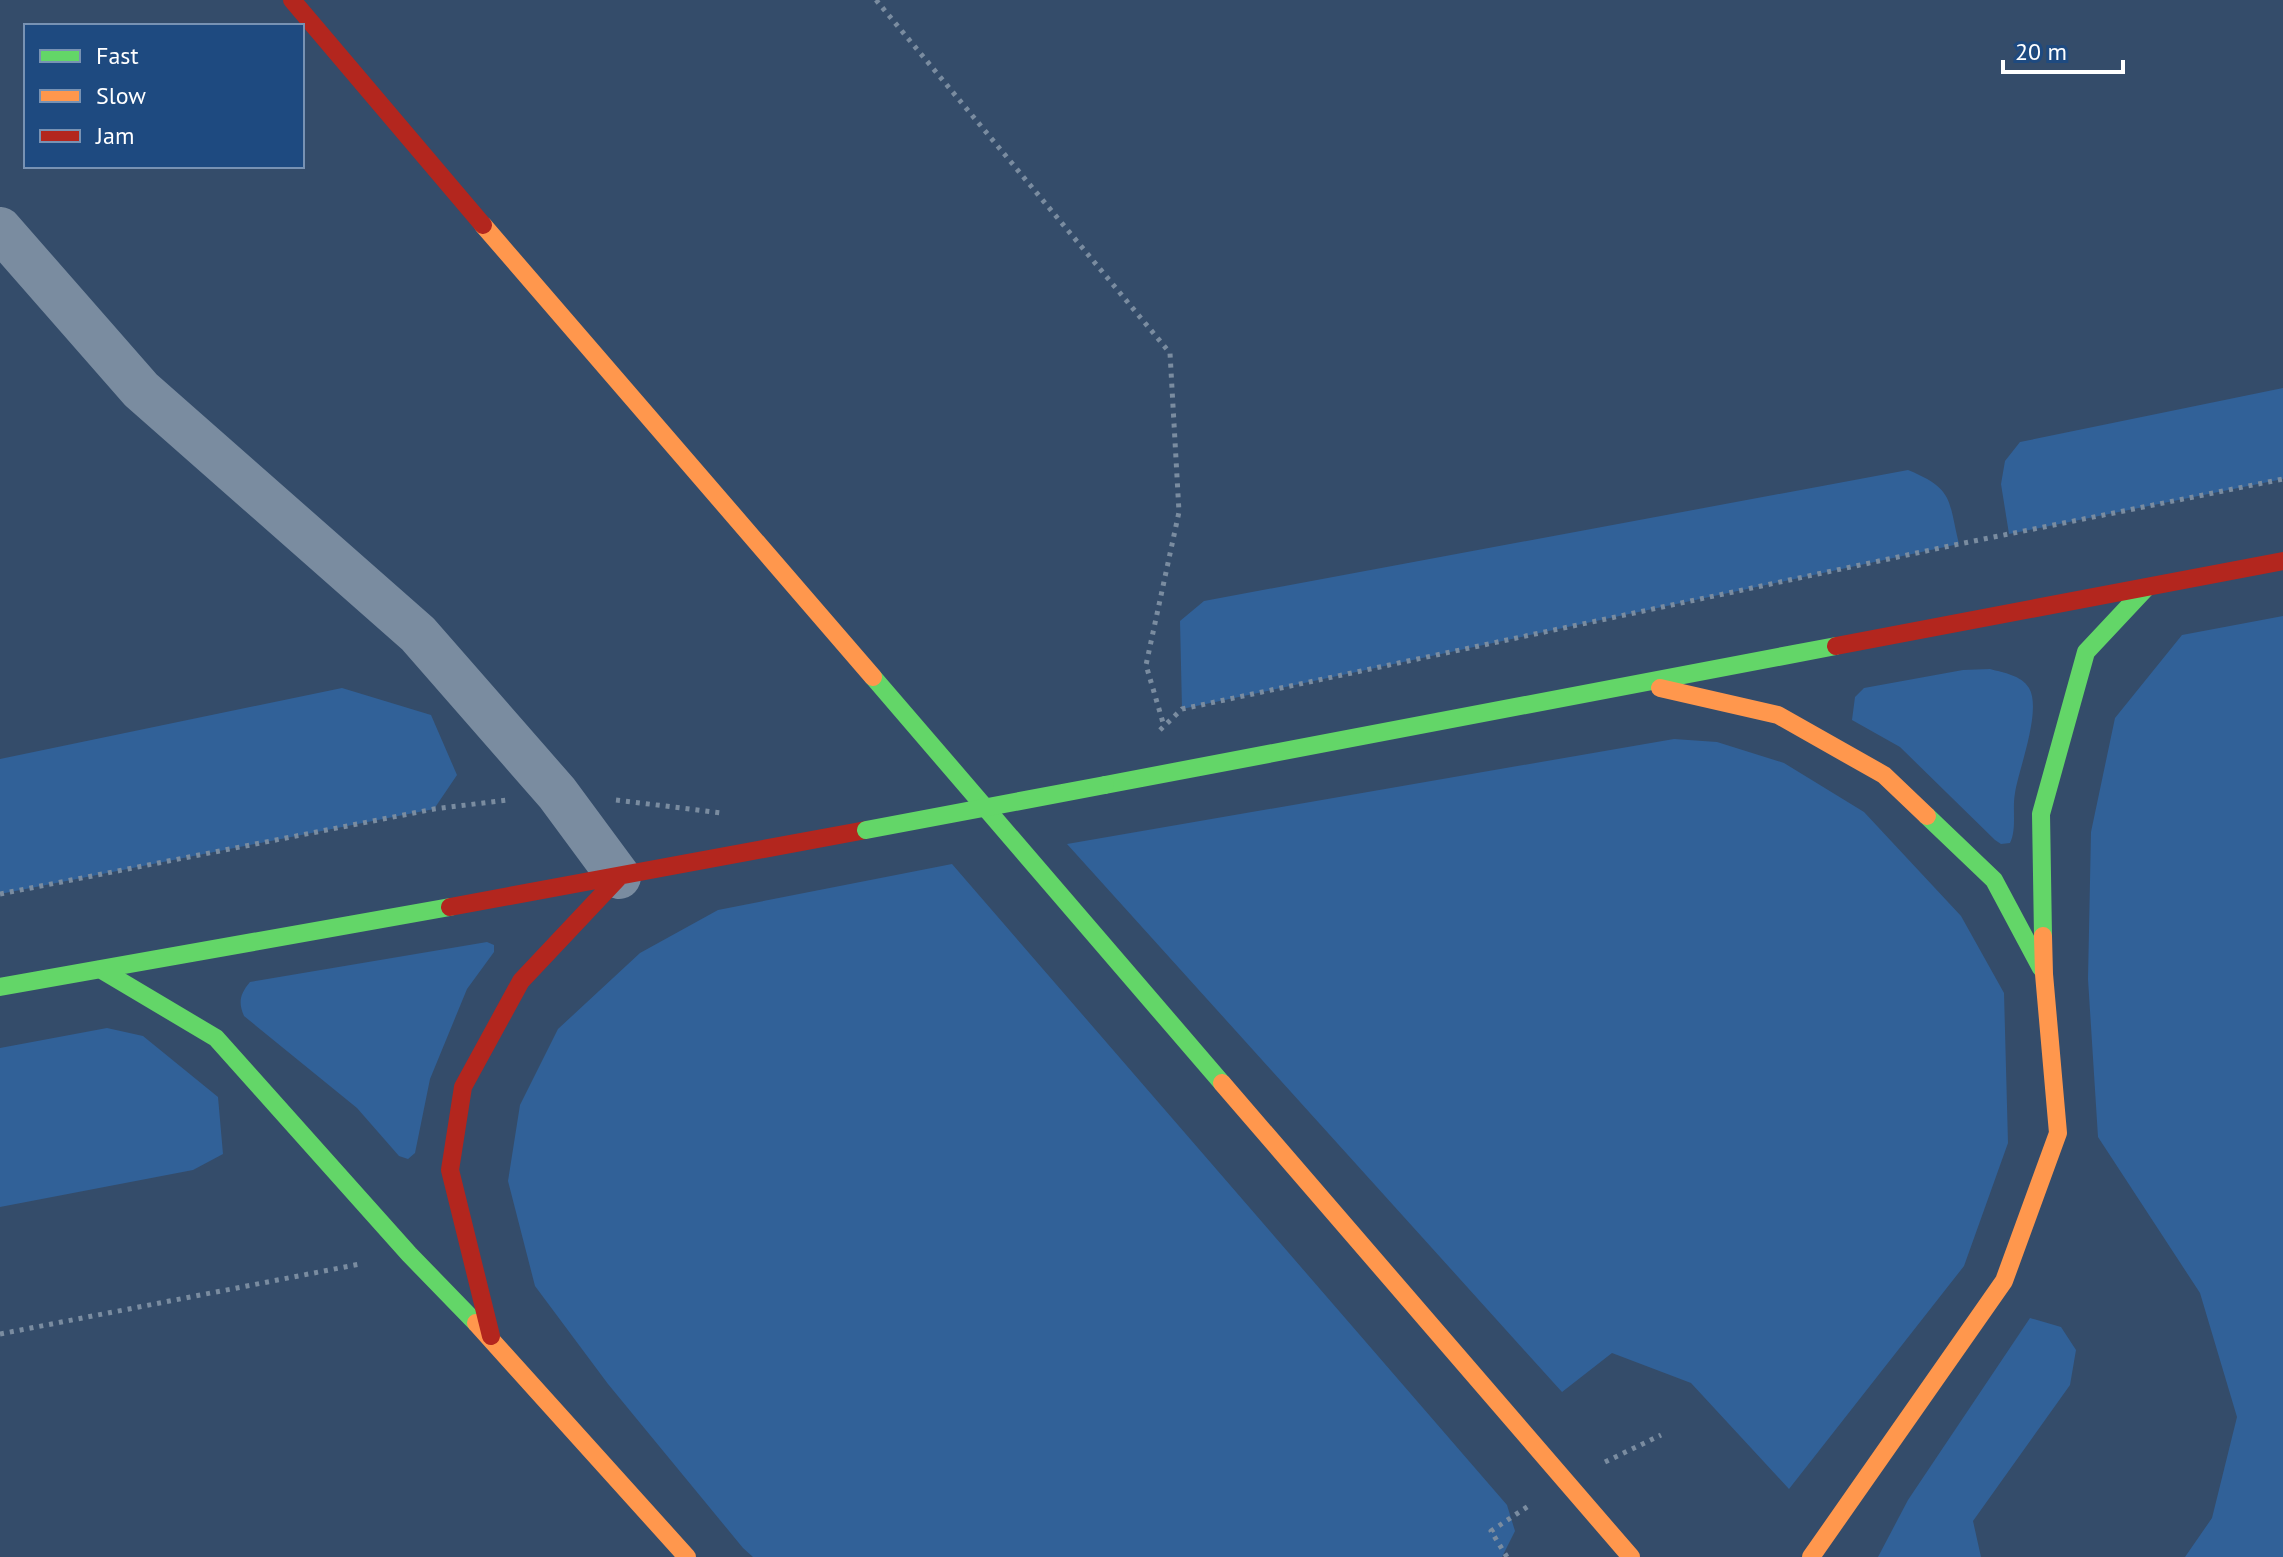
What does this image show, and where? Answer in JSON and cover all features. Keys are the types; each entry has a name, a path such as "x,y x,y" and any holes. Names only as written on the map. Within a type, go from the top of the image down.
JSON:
{"main road":[{"path":"292,0 1110,955 1631,1557"},
{"path":"0,987 619,877 2283,561"},
{"path":"1811,1557 2004,1281 2058,1133 2044,974 2041,814 2086,652 2146,588"},
{"path":"1642,684 1778,715 1884,775 1994,880 2044,974"},
{"path":"491,1338 450,1170 463,1087 521,981 619,877"},
{"path":"100,969 216,1038 687,1557"}],"street":[{"path":"0,229 141,390 418,634 557,793 619,877"}],"path":[{"path":"876,0 1170,353 1179,512 1146,665 1164,726 1172,773"},
{"path":"1155,736 1182,709 2283,479"},
{"path":"0,894 434,809 557,793 727,813"},
{"path":"0,1334 409,1254"}],"shaded area":[{"path":"2283,388 2283,479 2009,534 2001,484 2005,461 2020,442"},
{"path":"1908,470 1934,483 1947,497 1959,544 1182,709 1180,621 1204,601"},
{"path":"2283,616 2283,1557 2185,1557 2212,1518 2237,1417 2200,1293 2098,1137 2088,979 2091,832 2115,718 2182,635"},
{"path":"1990,669 2022,680 2029,688 2033,710 2015,793 2012,837 2010,843 2001,844 1900,747 1852,720 1855,697 1864,688 1963,670"},
{"path":"342,688 431,715 457,775 434,809 0,894 0,759"},
{"path":"1674,739 1717,742 1784,763 1864,812 1961,916 2004,993 2008,1143 1964,1266 1789,1489 1691,1383 1612,1353 1562,1392 1067,844"},
{"path":"952,864 1507,1505 1515,1531 1502,1557 753,1557 608,1384 535,1286 508,1181 520,1105 558,1029 640,953 718,910"},
{"path":"487,942 494,945 494,952 467,989 430,1079 415,1153 408,1159 399,1156 357,1108 244,1016 242,1011 241,998 250,982"},
{"path":"107,1028 143,1036 218,1097 223,1154 193,1170 0,1207 0,1048"},
{"path":"2030,1318 2061,1327 2076,1350 2070,1385 1973,1521 1981,1557 1878,1557 1908,1500"}],"traffic: fast":[{"path":"2043,936 2041,814 2086,652 2146,588"},
{"path":"1105,785 1836,646"},
{"path":"873,677 1222,1083"},
{"path":"866,830 1105,785"},
{"path":"1927,816 1994,880 2041,968"},
{"path":"0,987 450,907"},
{"path":"100,969 216,1038 409,1254 476,1323"}],"traffic: slow":[{"path":"483,225 873,677"},
{"path":"1660,688 1778,715 1884,775 1927,816"},
{"path":"1811,1557 2004,1281 2058,1133 2043,936"},
{"path":"1222,1083 1631,1557"},
{"path":"476,1323 687,1557"}],"traffic: jam":[{"path":"292,0 483,225"},
{"path":"1836,646 2283,561"},
{"path":"450,907 866,830"},
{"path":"491,1336 450,1170 463,1087 521,981 619,877"}]}
